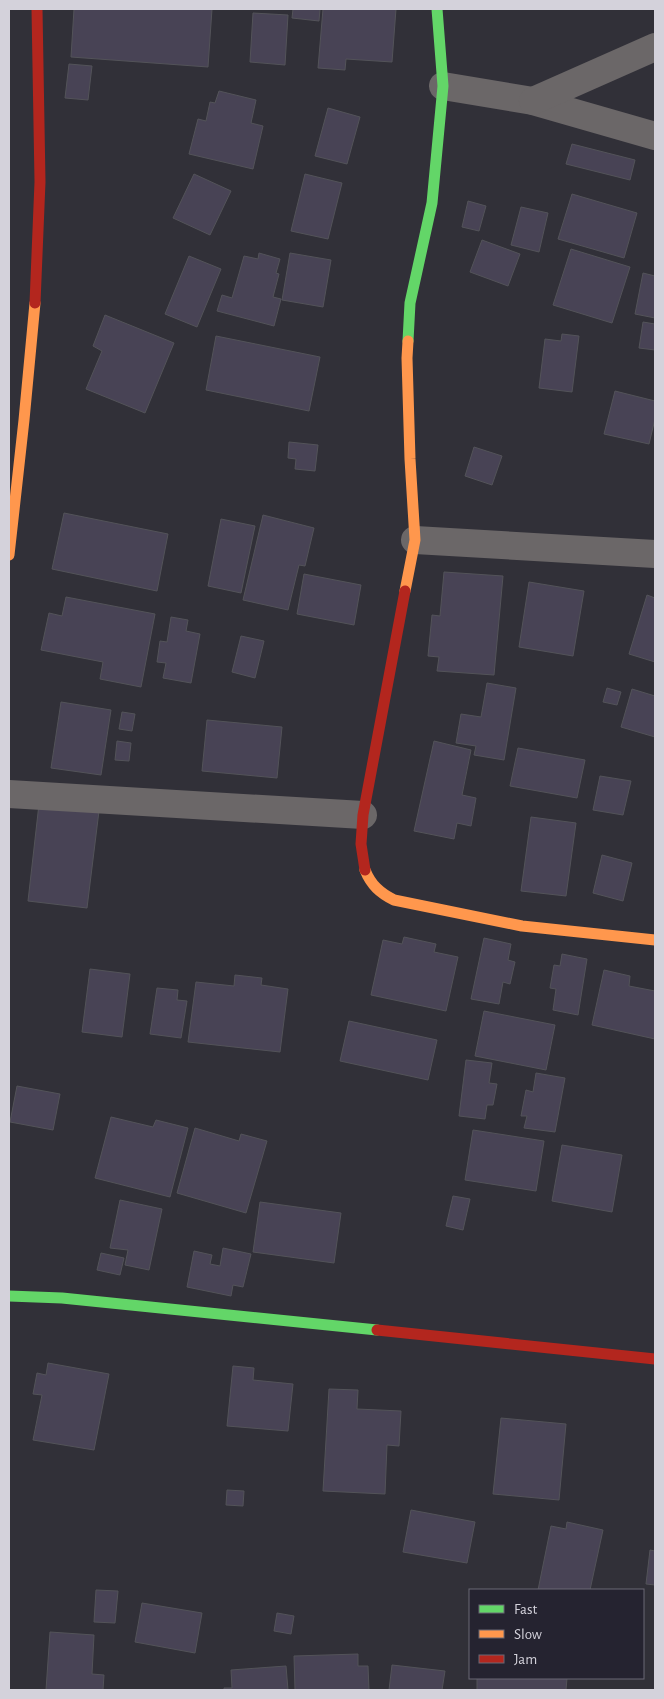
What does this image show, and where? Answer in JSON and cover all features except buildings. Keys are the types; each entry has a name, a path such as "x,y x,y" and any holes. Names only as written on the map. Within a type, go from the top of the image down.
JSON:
{"street":[{"path":"9,555 22,444 36,284 41,112 37,9"},
{"path":"437,9 443,86 432,203 410,303 407,358 415,540 363,814 360,853 366,873 378,890 394,900 522,926 655,940"},
{"path":"533,101 655,47"},
{"path":"443,86 533,101 655,136"},
{"path":"415,540 655,554"},
{"path":"9,794 363,814"},
{"path":"9,1296 62,1298 655,1359"}],"traffic: fast":[{"path":"408,341 410,303 432,203 443,86 437,9"},
{"path":"9,1296 62,1298 377,1330"}],"traffic: slow":[{"path":"9,555 35,303"},
{"path":"405,591 415,540 410,459 408,341"},
{"path":"365,870 376,888 394,900 522,926 655,940"}],"traffic: jam":[{"path":"35,303 40,182 37,9"},
{"path":"365,870 361,844 363,815 405,591"},
{"path":"377,1330 655,1359"}]}
